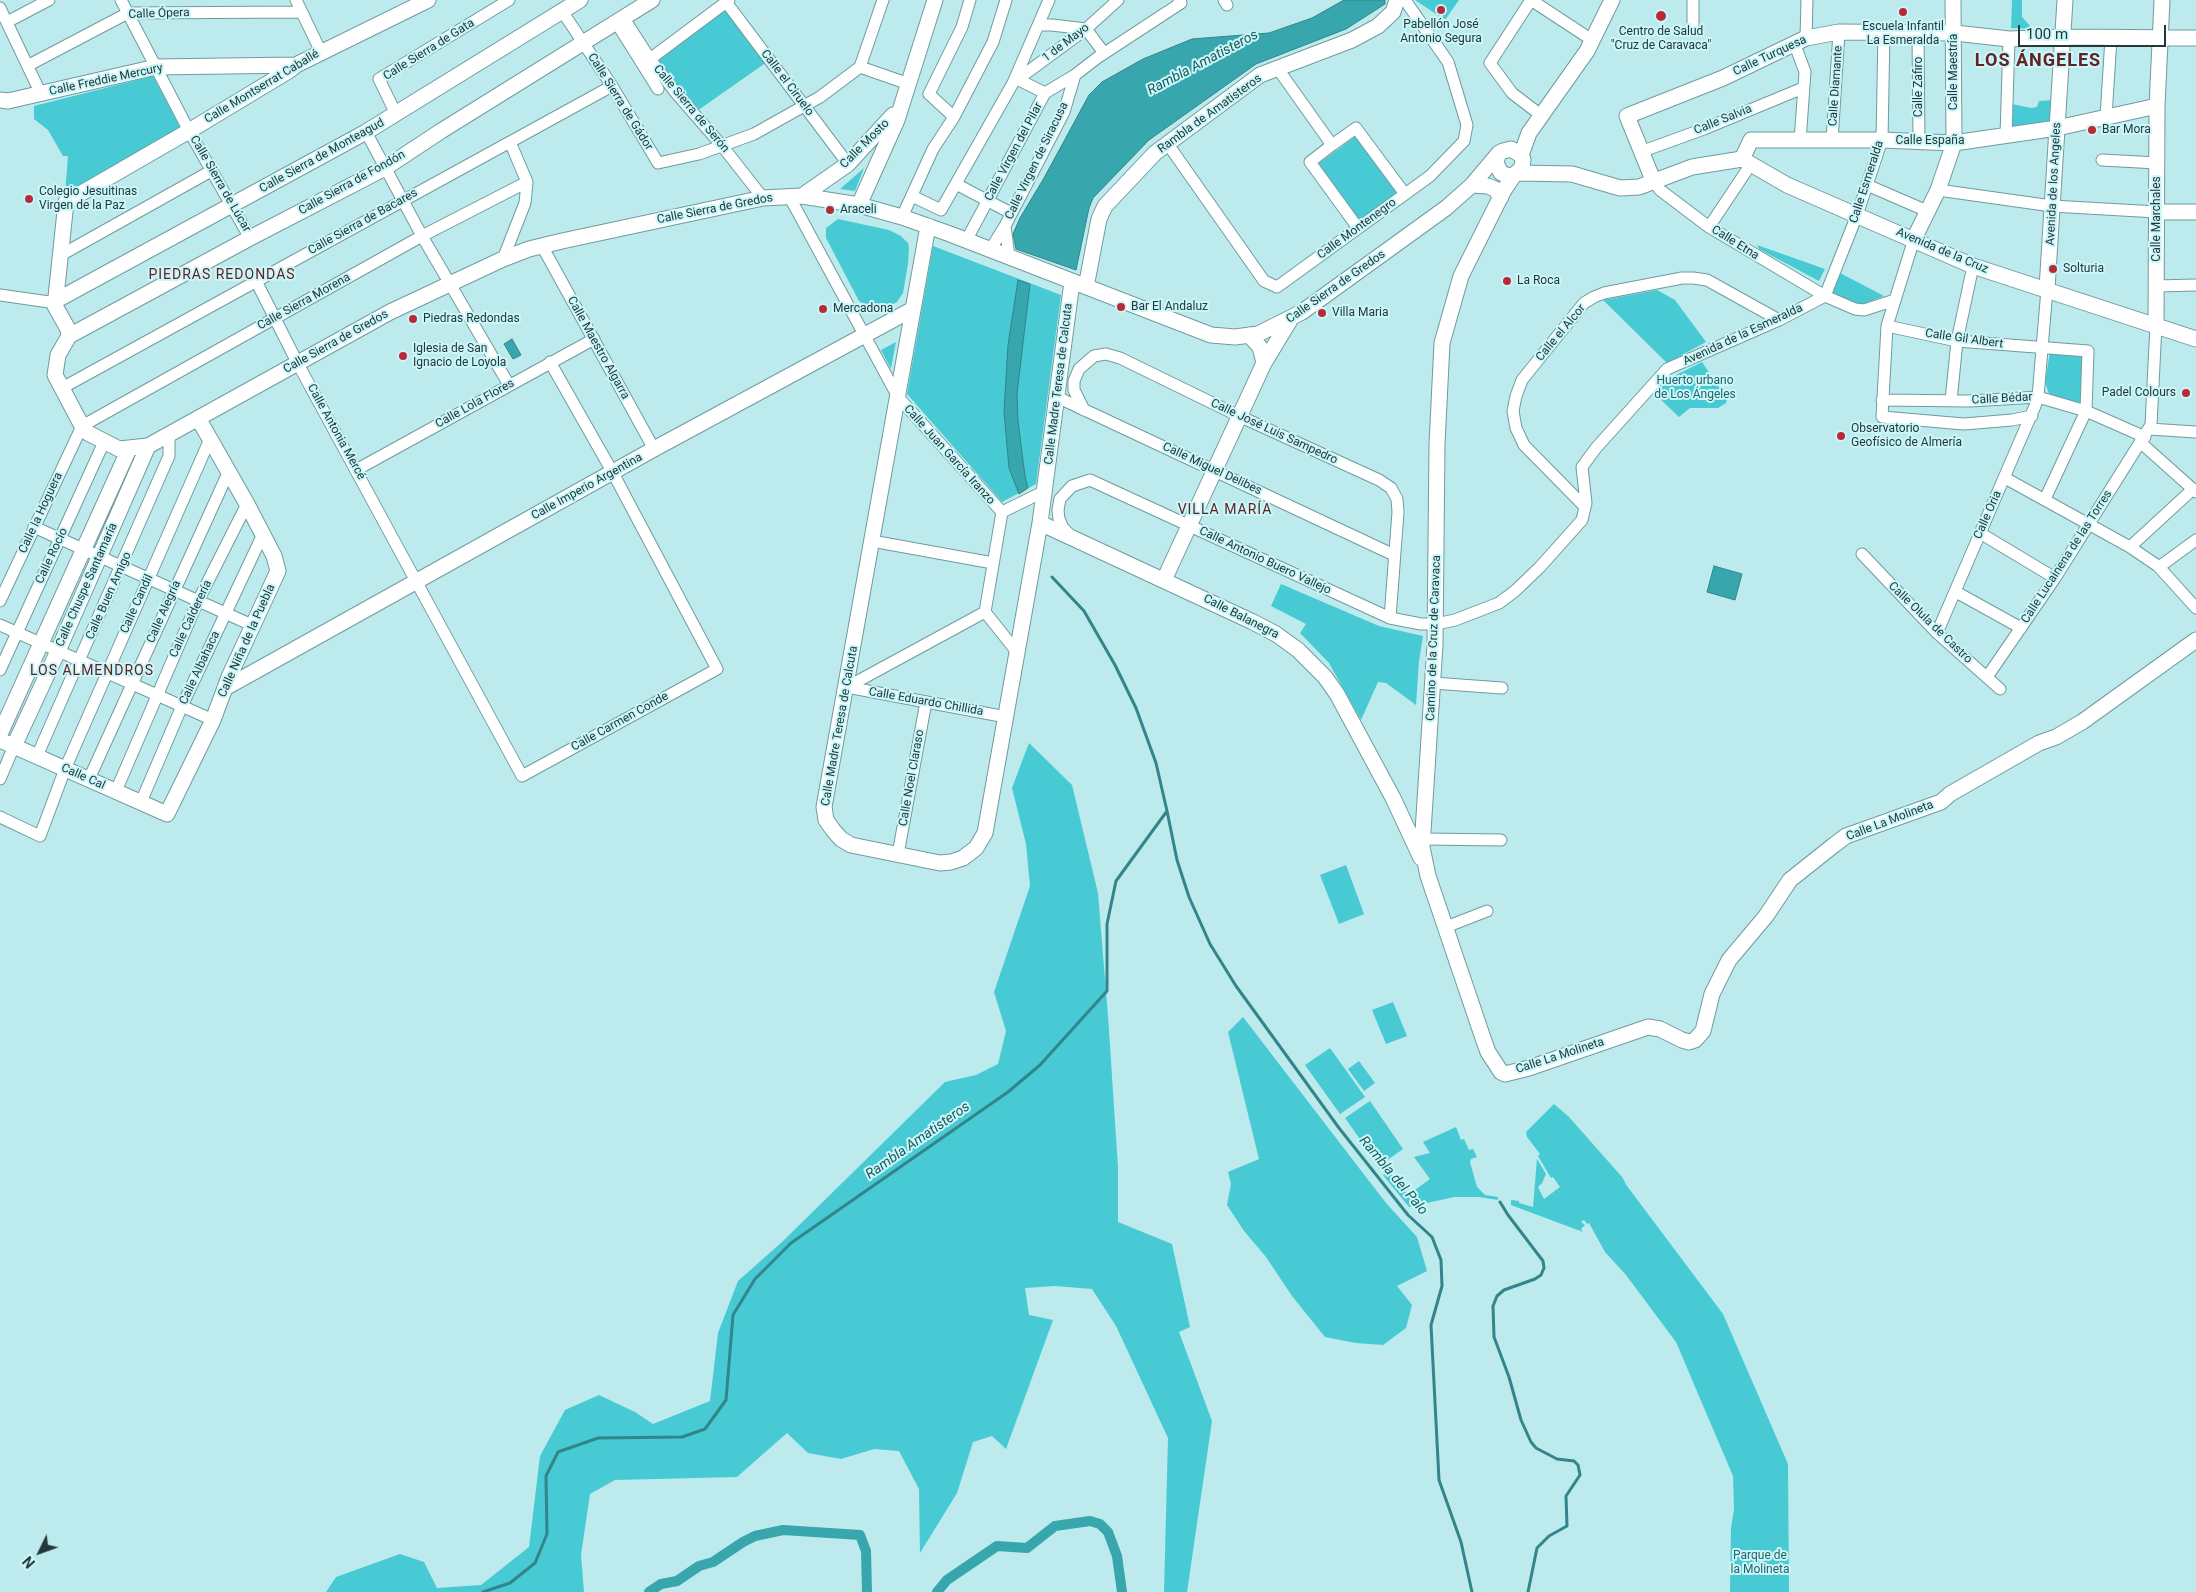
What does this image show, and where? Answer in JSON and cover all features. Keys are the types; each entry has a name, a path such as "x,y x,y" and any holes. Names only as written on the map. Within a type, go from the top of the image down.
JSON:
{"street":[{"path":"7,22 50,0"},
{"name":"Calle Sierra de Lúcar","path":"121,0 189,131 250,238"},
{"path":"296,0 321,52"},
{"name":"Calle Sierra de Gata","path":"396,114 379,79 509,0"},
{"name":"Calle Sierra de Fondón","path":"69,336 250,238 385,168 652,0"},
{"path":"723,147 754,134 806,106 860,67 883,0"},
{"name":"Calle Mosto","path":"859,205 897,120 935,0"},
{"path":"954,118 929,94 962,27 970,0"},
{"path":"902,217 933,149 954,118 993,42 1006,0"},
{"path":"912,196 940,210 1015,81 1049,0"},
{"name":"1 de Mayo","path":"1015,81 1086,29 1118,0"},
{"path":"1389,17 1395,8 1397,0"},
{"name":"Calle Montenegro","path":"1167,143 1264,281 1277,287 1430,176 1464,141 1467,125 1448,62 1404,0"},
{"path":"1542,116 1512,93 1490,63 1531,0 1592,40"},
{"name":"Camino de la Cruz de Caravaca","path":"1505,1074 1501,1072 1488,1052 1428,876 1422,847 1428,781 1436,624 1437,444 1442,343 1461,276 1503,194 1510,164 1592,40 1612,0"},
{"path":"1693,0 1693,30"},
{"path":"1800,141 1804,88 1801,41 1807,0"},
{"name":"Calle Maestría","path":"1914,239 1938,190 1954,143 1954,0"},
{"name":"Avenida de los Angeles","path":"2038,397 2047,289 2065,0"},
{"name":"Calle Marchales","path":"2144,436 2153,413 2156,325 2157,106 2162,0"},
{"path":"650,59 728,1"},
{"name":"Calle el Ciruelo","path":"728,1 848,164"},
{"name":"Calle Montserrat Caballé","path":"61,255 66,202 189,131 296,65 421,2"},
{"path":"1075,75 1104,53 1180,2"},
{"name":"Calle Sierra de Monteagud","path":"56,301 366,132 567,5"},
{"name":"Calle Sierra de Gádor","path":"567,5 583,44 612,86 658,163 723,147"},
{"path":"0,8 29,65 41,94"},
{"name":"Calle Ópera","path":"29,65 128,13 301,12"},
{"path":"1389,17 1399,14 1413,14"},
{"name":"Rambla de Amatisteros","path":"1079,284 1099,219 1105,206 1129,179 1167,143 1257,78 1352,40 1389,17"},
{"name":"Calle Sierra de Serón","path":"620,19 650,59 763,198"},
{"name":"Calle Sierra de Serón","path":"620,19 658,89"},
{"path":"1039,26 1052,25 1086,29 1104,53"},
{"name":"Calle Turquesa","path":"1643,151 1627,116 1723,78 1801,41 1839,32 1955,33 2010,39 2063,37 2196,38"},
{"name":"Calle Diamante","path":"1832,141 1839,32"},
{"name":"Calle Esmeralda","path":"1825,296 1857,215 1882,140 1884,32"},
{"name":"Calle Zafiro","path":"1918,33 1919,142"},
{"path":"2106,117 2111,38"},
{"path":"2006,136 2010,39"},
{"name":"Calle Freddie Mercury","path":"3,103 156,67 296,65"},
{"path":"860,67 909,84"},
{"path":"1278,69 1332,145"},
{"name":"Calle Virgen del Pilar","path":"966,241 1045,93 1075,75"},
{"name":"Calle Virgen de Siracusa","path":"990,250 1005,226 1064,112 1075,75"},
{"path":"1015,81 1045,93"},
{"name":"Calle Sierra de Bacares","path":"62,388 612,86"},
{"name":"Calle Salvia","path":"1643,151 1704,129 1804,88"},
{"name":"Calle Mosto","path":"795,196 848,164 901,106"},
{"name":"Calle España","path":"1747,162 1751,140 1882,140 1954,143 2057,128 2157,106"},
{"path":"1358,228 1310,162 1332,145 1356,128 1405,194"},
{"path":"366,132 422,236 508,385"},
{"path":"503,258 525,203 527,182 510,142"},
{"path":"1643,151 1653,180"},
{"path":"2102,160 2157,163"},
{"path":"1510,164 1538,173 1572,174 1620,188 1639,187 1653,180 1692,167 1747,162"},
{"path":"1709,227 1747,162"},
{"name":"Avenida de la Cruz","path":"1747,162 1787,185 1973,266 2196,339"},
{"name":"Calle Sierra de Gredos","path":"148,446 390,312 503,258 528,249 763,198 795,196 859,205 902,217 1211,335 1235,337 1268,330 1291,319 1446,208 1472,185 1510,164"},
{"path":"148,446 119,449 88,433 82,426 56,375 58,355 69,336 55,306 61,255 211,171"},
{"name":"Calle Etna","path":"1653,180 1660,190 1709,227 1825,296 1855,309 1864,310 1895,300"},
{"name":"Calle Sierra Morena","path":"82,426 422,236 527,182"},
{"path":"956,184 1011,213"},
{"path":"1472,185 1488,186 1503,194"},
{"path":"1867,185 1928,211"},
{"path":"1938,190 2052,206 2156,212 2196,212"},
{"name":"Calle Juan García Iranzo","path":"795,196 864,336 898,397 1002,512"},
{"name":"Calle Madre Teresa de Calcuta","path":"928,226 824,808 826,820 841,839 851,845 940,863 963,858 976,848 985,833 1040,523 1057,397 1079,284"},
{"name":"Calle Virgen de Siracusa","path":"1005,226 1009,257"},
{"path":"1882,400 1887,326 1914,239"},
{"name":"Calle Maestro Algarra","path":"542,246 654,449"},
{"path":"1951,401 1957,341 1973,266"},
{"name":"Calle el Alcor","path":"1585,507 1524,445 1516,428 1513,411 1522,380 1584,303 1594,296 1604,293 1693,278 1707,280 1779,320"},
{"name":"Calle Antonia Mercé","path":"256,281 298,364 418,581"},
{"path":"2156,286 2196,285"},
{"path":"0,295 56,301"},
{"name":"Avenida de la Esmeralda","path":"1585,507 1582,467 1596,448 1667,369 1779,320 1825,296"},
{"name":"Calle Imperio Argentina","path":"225,688 654,449 913,310"},
{"path":"1164,580 1264,363 1291,319"},
{"name":"Calle Gil Albert","path":"1887,326 1957,341 2088,351 2086,411"},
{"path":"1260,347 1268,330"},
{"path":"1249,335 1260,347 1264,363"},
{"name":"Calle Lola Flores","path":"356,470 594,339"},
{"name":"Calle José Luis Sampedro","path":"1084,410 1074,390 1078,369 1094,356 1106,354 1120,358 1239,416 1379,480 1392,488 1397,499 1398,512 1390,618"},
{"path":"550,362 613,473"},
{"name":"Calle Miguel Delibes","path":"1057,397 1394,554"},
{"name":"Calle Bédar","path":"2032,416 2012,420 1964,424 1882,417 1882,400 2019,400 2038,397 2086,411 2144,436 2194,490"},
{"name":"Calle Oria","path":"1937,633 2032,416 2038,397"},
{"path":"2045,499 2086,411"},
{"name":"Calle Niña de la Puebla","path":"167,814 213,720 225,688 278,571 274,556 248,504 228,473 198,418"},
{"name":"Calle la Hoguera","path":"0,601 82,426"},
{"path":"2144,436 2196,432"},
{"name":"Calle Buen Amigo","path":"37,756 169,456 169,435 166,435"},
{"name":"Calle Lucainena de las Torres","path":"1987,678 2055,578 2144,436"},
{"name":"Calle Candil","path":"0,817 40,836 65,769 210,439"},
{"name":"Calle Rocío","path":"0,670 104,442"},
{"name":"Calle Chuspe Santamaría","path":"0,779 7,743 58,651 148,446"},
{"name":"Calle Chuspe Santamaría","path":"0,734 129,449"},
{"name":"Calle Alegría","path":"89,780 228,473"},
{"name":"Calle Carmen Conde","path":"418,581 522,776 717,669 613,473"},
{"path":"2005,478 2130,547 2159,567 2196,608"},
{"name":"Calle Antonio Buero Vallejo","path":"1073,538 1063,528 1058,515 1059,505 1063,495 1069,488 1090,480 1390,618 1405,622 1436,624"},
{"path":"2130,547 2194,490"},
{"path":"1017,652 985,612 993,563 1002,512 1045,491"},
{"name":"Calle Calderería","path":"116,791 156,694 198,601 248,504"},
{"path":"1436,624 1482,611 1499,603 1515,591 1540,567 1582,520 1585,507"},
{"name":"Calle Balanegra","path":"1040,523 1276,634 1310,660 1337,694 1397,805 1428,876"},
{"path":"34,527 254,626"},
{"path":"1980,533 2055,578"},
{"name":"Calle Albahaca","path":"141,802 182,706 263,534"},
{"path":"2159,567 2196,540"},
{"path":"872,541 993,563"},
{"name":"Calle Olula de Castro","path":"1862,554 1937,633 2000,689"},
{"path":"1956,592 2022,628"},
{"path":"847,687 985,612"},
{"path":"0,625 213,720"},
{"name":"Calle La Molineta","path":"1505,1074 1564,1057 1648,1028 1660,1029 1689,1042 1695,1040 1703,1031 1712,994 1729,960 1766,916 1790,880 1846,836 1941,802 1950,794 2039,743 2056,737 2082,722 2196,640"},
{"path":"240,655 261,667"},
{"path":"1433,683 1502,688"},
{"name":"Calle Eduardo Chillida","path":"847,687 1006,716"},
{"name":"Calle Noel Claraso","path":"898,854 926,702"},
{"name":"Calle Cal","path":"7,743 167,814"},
{"path":"1397,805 1406,808 1416,807 1425,796 1428,781"},
{"path":"1423,839 1501,840"},
{"path":"1446,927 1487,911"}],"green space":[{"name":"Pabellón José Antonio Segura","path":"1415,0 1459,0 1445,20"},
{"path":"2012,0 2022,0 2022,17 2033,29 2011,28"},
{"path":"725,7 767,62 697,111 660,65 659,60"},
{"path":"153,76 180,127 65,195 68,156 63,156 48,130 34,119 34,106"},
{"path":"2054,100 2053,124 2012,129 2012,104 2031,108 2037,107 2039,101"},
{"path":"1357,135 1399,193 1358,222 1317,165"},
{"path":"864,168 855,191 840,189 855,176"},
{"path":"838,219 889,230 901,236 908,243 908,264 903,293 897,302 881,310 869,308 859,301 826,238 826,228"},
{"path":"1757,245 1825,269 1819,281 1759,249"},
{"path":"933,246 1061,295 1036,484 1002,502 907,394"},
{"path":"1840,273 1884,296 1863,304 1830,299"},
{"path":"1657,290 1675,300 1706,342 1667,363 1603,300"},
{"path":"896,342 891,368 891,369 881,350"},
{"path":"2088,351 2083,406 2049,394 2045,382 2050,352"},
{"name":"Huerto urbano de Los Ángeles","path":"1702,362 1727,399 1726,403 1718,408 1690,408 1679,417 1655,394 1672,377"},
{"path":"1281,584 1379,626 1423,636 1416,705 1386,683 1378,682 1361,720 1329,663 1300,633 1306,624 1271,606"},
{"path":"1029,743 1072,785 1098,893 1118,1167 1118,1222 1172,1244 1190,1327 1179,1332 1212,1421 1187,1592 1164,1592 1168,1438 1116,1326 1092,1289 1055,1286 1025,1288 1029,1315 1053,1320 1006,1449 992,1436 973,1442 957,1493 920,1553 919,1489 899,1451 874,1449 841,1459 808,1453 787,1433 737,1477 615,1480 590,1494 581,1555 584,1592 326,1592 336,1577 400,1554 424,1562 437,1588 481,1585 529,1547 540,1456 565,1410 599,1395 635,1412 653,1424 710,1401 718,1333 738,1281 782,1242 945,1082 976,1075 998,1064 1006,1031 994,992 1030,886 1026,844 1012,788"},
{"path":"1346,865 1364,914 1339,924 1320,875"},
{"path":"1393,1002 1407,1036 1386,1044 1372,1010"},
{"path":"1243,1017 1386,1203 1417,1237 1427,1271 1397,1286 1412,1305 1406,1328 1383,1345 1356,1343 1325,1337 1292,1296 1266,1257 1244,1231 1227,1205 1231,1184 1228,1172 1259,1159 1228,1032"},
{"path":"1330,1048 1365,1097 1340,1114 1305,1065"},
{"path":"1359,1061 1375,1083 1364,1091 1348,1069"},
{"path":"1370,1101 1403,1149 1379,1166 1345,1118"},
{"name":"Parque de la Molineta","path":"1554,1104 1569,1117 1622,1177 1723,1314 1788,1464 1789,1592 1730,1592 1731,1528 1734,1509 1733,1476 1676,1342 1626,1275 1605,1252 1589,1223 1587,1224 1584,1220 1581,1222 1585,1225 1581,1229 1583,1232 1511,1205 1511,1200 1533,1207 1537,1159 1546,1174 1538,1187 1544,1199 1560,1187 1553,1177 1551,1178 1538,1156 1540,1154 1527,1137 1526,1132"},
{"path":"1456,1127 1461,1140 1464,1139 1469,1150 1473,1149 1477,1157 1471,1159 1470,1162 1477,1187 1485,1195 1498,1197 1498,1200 1479,1197 1454,1197 1409,1207 1383,1175 1389,1171 1408,1195 1430,1179 1414,1157 1430,1153 1423,1142"}],"water":[{"path":"1344,0 1385,0 1385,4 1346,29 1256,64 1149,140 1093,198 1089,208 1076,270 1016,249 1013,234 1020,218 1089,95 1102,82 1143,59 1192,39 1269,33 1312,18"},
{"path":"1018,280 1030,284 1017,394 1018,421 1028,488 1019,494 1009,468 1004,412 1008,345"},
{"path":"512,339 521,355 513,359 504,344"},
{"path":"1714,566 1742,574 1735,600 1707,592"}],"waterway":[{"name":"Rambla Amatisteros","path":"483,1592 510,1583 535,1563 547,1534 546,1476 558,1452 598,1438 682,1437 705,1429 726,1400 733,1315 755,1279 791,1243 1008,1092 1040,1065 1107,991 1107,924 1116,881 1167,811 1156,763 1136,708 1115,665 1084,611 1052,577"},
{"name":"Rambla del Palo","path":"1167,811 1177,860 1189,897 1210,944 1236,986 1339,1128 1408,1215 1432,1237 1441,1260 1442,1286 1431,1325 1439,1480 1461,1542 1472,1592"},
{"path":"1500,1202 1543,1261 1544,1268 1541,1275 1535,1279 1504,1290 1497,1296 1493,1306 1494,1337 1509,1377 1521,1420 1531,1442 1536,1448 1557,1459 1574,1461 1578,1465 1580,1475 1566,1496 1567,1526 1549,1536 1537,1548 1528,1592"},
{"path":"937,1592 947,1580 997,1546 1027,1548 1055,1526 1090,1521 1100,1524 1108,1532 1117,1556 1122,1592"},
{"path":"649,1592 661,1584 677,1581 699,1566 713,1562 755,1536 783,1530 860,1535 866,1551 867,1592"}],"place":[{"name":"Pabellón José Antonio Segura","path":"1441,10"},
{"name":"Escuela Infantil La Esmeralda","path":"1903,12"},
{"name":"Centro de Salud \"Cruz de Caravaca\"","path":"1661,16"},
{"name":"Bar Mora","path":"2092,130"},
{"name":"Colegio Jesuitinas Virgen de la Paz","path":"29,199"},
{"name":"Araceli","path":"830,210"},
{"name":"Solturia","path":"2053,269"},
{"name":"La Roca","path":"1507,281"},
{"name":"Bar El Andaluz","path":"1121,307"},
{"name":"Mercadona","path":"823,309"},
{"name":"Villa Maria","path":"1322,313"},
{"name":"Piedras Redondas","path":"413,319"},
{"name":"Iglesia de San Ignacio de Loyola","path":"403,356"},
{"name":"Padel Colours","path":"2186,393"},
{"name":"Observatorio Geofísico de Almería","path":"1841,436"}],"district":[{"name":"LOS ÁNGELES","path":"2038,61"},
{"name":"PIEDRAS REDONDAS","path":"222,275"},
{"name":"VILLA MARÍA","path":"1225,510"},
{"name":"LOS ALMENDROS","path":"92,671"}]}
